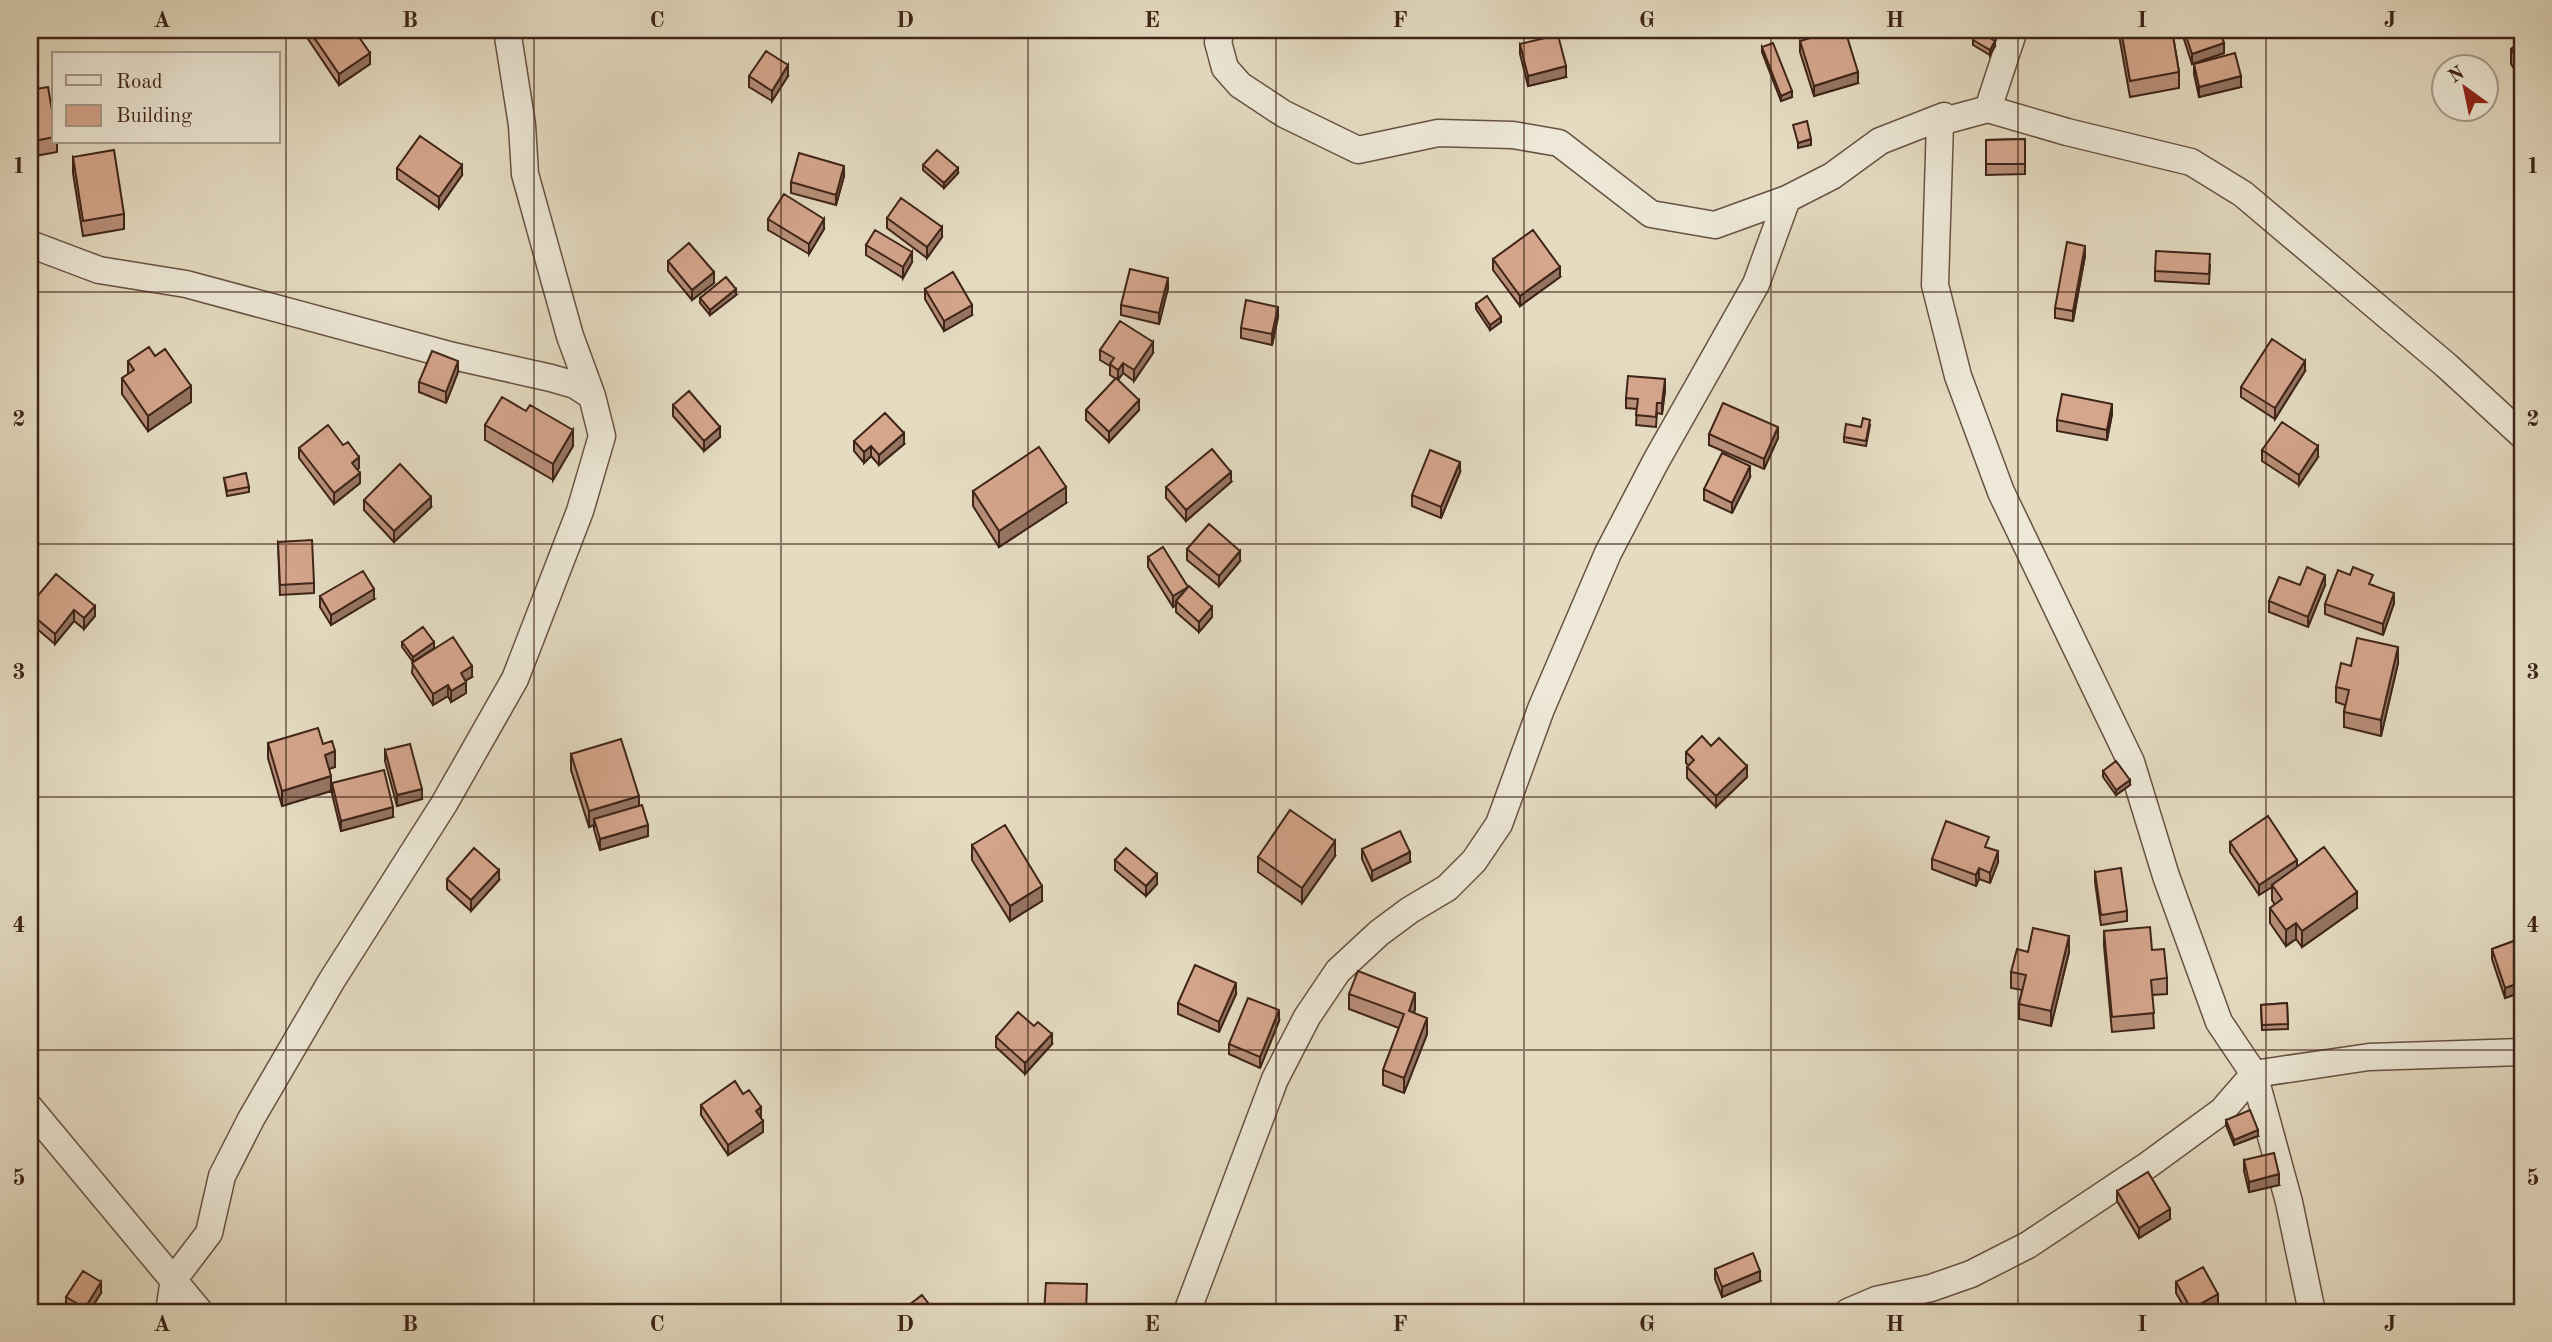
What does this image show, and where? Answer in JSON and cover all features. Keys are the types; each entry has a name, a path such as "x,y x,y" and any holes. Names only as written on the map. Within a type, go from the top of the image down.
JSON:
{"street":[{"path":"169,1312 174,1279 209,1233 222,1176 251,1119 332,980 444,804 515,679 580,511 602,436 592,396 570,336 525,174 522,125 507,30"},
{"path":"1221,30 1218,42 1226,68 1240,85 1284,114 1358,150 1438,133 1513,135 1559,143 1651,214 1715,225 1787,199 1832,176 1880,141 1944,116 1940,122 1935,285 1958,376 2001,492 2131,762 2165,876 2219,1022 2254,1074 2289,1202 2312,1312"},
{"path":"1988,109 2014,30"},
{"path":"1940,122 1988,109 2067,132 2191,162 2243,194 2447,366 2522,435"},
{"path":"1187,1312 1275,1079 1307,1017 1338,971 1379,933 1447,888 1474,861 1499,824 1541,709 1608,553 1656,461 1756,284 1787,199"},
{"path":"30,244 99,270 186,285 453,356 551,377 575,384 592,396"},
{"path":"1848,1312 1876,1300 1931,1288 1971,1274 2028,1245 2148,1165 2222,1111 2254,1074 2369,1057 2522,1052"},
{"path":"30,1108 200,1312"}],"building":[{"path":"309,30 354,30 370,53 339,74"},
{"path":"1845,30 1858,72 1814,86 1800,41"},
{"path":"2121,30 2172,30 2179,72 2130,81"},
{"path":"2184,30 2220,30 2224,43 2192,54"},
{"path":"1978,31 1995,41 1990,50 1973,40"},
{"path":"1558,35 1566,66 1528,76 1520,44"},
{"path":"2522,41 2522,65 2511,49"},
{"path":"1773,43 1792,91 1781,96 1762,47"},
{"path":"766,51 788,65 772,91 749,76"},
{"path":"2235,53 2241,76 2199,87 2194,64"},
{"path":"48,87 52,110 52,137 30,142 30,90"},
{"path":"1807,121 1811,139 1798,143 1793,125"},
{"path":"420,136 462,165 439,197 397,168"},
{"path":"2025,139 2025,164 1986,164 1986,140"},
{"path":"114,150 124,214 83,221 73,157"},
{"path":"937,150 958,168 944,183 923,165"},
{"path":"799,153 844,166 836,195 791,182"},
{"path":"784,194 824,219 809,244 768,219"},
{"path":"901,198 942,227 927,247 887,218"},
{"path":"875,230 912,252 903,267 866,245"},
{"path":"1533,230 1560,267 1520,296 1493,259"},
{"path":"2067,242 2085,246 2073,311 2055,308"},
{"path":"689,243 714,272 692,290 668,261"},
{"path":"2156,251 2210,254 2209,274 2155,271"},
{"path":"1130,269 1168,278 1159,313 1121,305"},
{"path":"953,272 972,305 944,321 925,289"},
{"path":"726,277 736,289 710,310 700,298"},
{"path":"1487,296 1501,317 1490,325 1476,304"},
{"path":"1246,300 1278,307 1272,334 1241,328"},
{"path":"1120,321 1153,342 1134,370 1123,363 1118,370 1110,364 1114,358 1100,350"},
{"path":"2272,339 2305,361 2275,408 2241,387"},
{"path":"149,347 155,356 165,349 191,386 148,416 122,378 134,370 128,361"},
{"path":"432,351 458,361 446,392 419,382"},
{"path":"1628,376 1665,379 1662,403 1657,403 1656,417 1636,415 1638,399 1626,398"},
{"path":"1116,378 1139,400 1109,432 1086,410"},
{"path":"689,391 720,427 704,441 673,405"},
{"path":"2062,394 2112,404 2107,430 2057,420"},
{"path":"502,397 526,411 530,405 573,430 553,464 485,425"},
{"path":"1723,403 1778,427 1764,459 1709,434"},
{"path":"885,413 904,433 879,455 871,446 864,452 854,441"},
{"path":"1863,418 1870,420 1866,441 1844,437 1846,424 1861,427"},
{"path":"2282,422 2318,446 2299,475 2262,450"},
{"path":"328,425 343,445 348,442 359,457 352,463 360,473 334,493 299,448"},
{"path":"1039,447 1066,487 999,531 973,491"},
{"path":"1212,449 1231,472 1186,510 1166,487"},
{"path":"1430,450 1460,462 1441,507 1412,495"},
{"path":"1722,453 1750,466 1732,503 1704,489"},
{"path":"400,464 431,497 394,531 364,500"},
{"path":"246,473 249,487 227,491 224,478"},
{"path":"1209,524 1240,551 1219,576 1187,549"},
{"path":"312,540 314,583 280,585 278,542"},
{"path":"1163,547 1188,587 1173,596 1148,557"},
{"path":"2307,567 2325,575 2308,617 2269,601 2279,577 2300,585"},
{"path":"2353,567 2373,575 2369,584 2394,593 2383,624 2325,604 2338,570 2350,575"},
{"path":"363,571 374,589 331,615 320,596"},
{"path":"56,574 95,606 84,618 74,610 55,634 30,613 30,605"},
{"path":"1189,586 1212,607 1199,622 1176,601"},
{"path":"423,627 434,642 413,657 402,642"},
{"path":"453,637 472,666 461,673 466,682 451,691 448,685 433,694 412,663"},
{"path":"2357,638 2398,647 2381,720 2344,712 2349,690 2336,687 2341,663 2351,666"},
{"path":"318,728 323,744 332,741 335,751 325,755 331,776 282,791 268,743"},
{"path":"1702,736 1711,746 1719,738 1747,766 1716,796 1687,767 1694,760 1686,752"},
{"path":"621,739 639,796 589,811 571,754"},
{"path":"410,744 422,789 397,795 385,750"},
{"path":"2116,761 2130,780 2116,790 2103,771"},
{"path":"384,770 393,807 341,821 332,783"},
{"path":"642,805 648,825 600,839 594,819"},
{"path":"1290,810 1335,841 1302,888 1258,857"},
{"path":"2268,816 2297,860 2259,885 2230,842"},
{"path":"1946,821 1989,837 1985,847 1998,851 1990,873 1979,868 1976,875 1932,859"},
{"path":"1005,825 1042,886 1010,906 972,845"},
{"path":"1400,831 1410,852 1372,871 1362,849"},
{"path":"2324,847 2357,892 2302,931 2296,923 2286,930 2270,908 2282,899 2272,885"},
{"path":"474,848 499,870 471,900 447,879"},
{"path":"1126,848 1157,874 1146,886 1115,860"},
{"path":"2121,868 2127,911 2101,915 2095,872"},
{"path":"2150,927 2152,950 2164,949 2167,978 2151,980 2154,1013 2112,1017 2104,931"},
{"path":"2033,928 2069,936 2051,1011 2019,1004 2026,975 2011,972 2017,949 2028,952"},
{"path":"2522,938 2522,982 2505,988 2492,949"},
{"path":"1195,965 1236,983 1219,1022 1178,1003"},
{"path":"1358,971 1415,993 1409,1011 1427,1018 1404,1078 1383,1070 1404,1014 1349,994"},
{"path":"1248,998 1279,1010 1260,1057 1229,1044"},
{"path":"2287,1003 2288,1024 2262,1025 2261,1005"},
{"path":"1018,1012 1034,1026 1038,1022 1052,1034 1025,1063 996,1037"},
{"path":"735,1081 743,1094 749,1090 761,1107 756,1111 763,1121 728,1145 701,1105"},
{"path":"2250,1110 2258,1130 2234,1140 2226,1120"},
{"path":"2274,1153 2279,1174 2249,1182 2244,1160"},
{"path":"2148,1172 2170,1209 2139,1228 2117,1191"},
{"path":"1753,1253 1760,1271 1722,1287 1715,1269"},
{"path":"2203,1267 2218,1294 2191,1309 2176,1282"},
{"path":"83,1271 101,1282 85,1308 66,1297"},
{"path":"1046,1283 1087,1284 1086,1312 1044,1312"},
{"path":"922,1295 935,1312 900,1312"}]}
